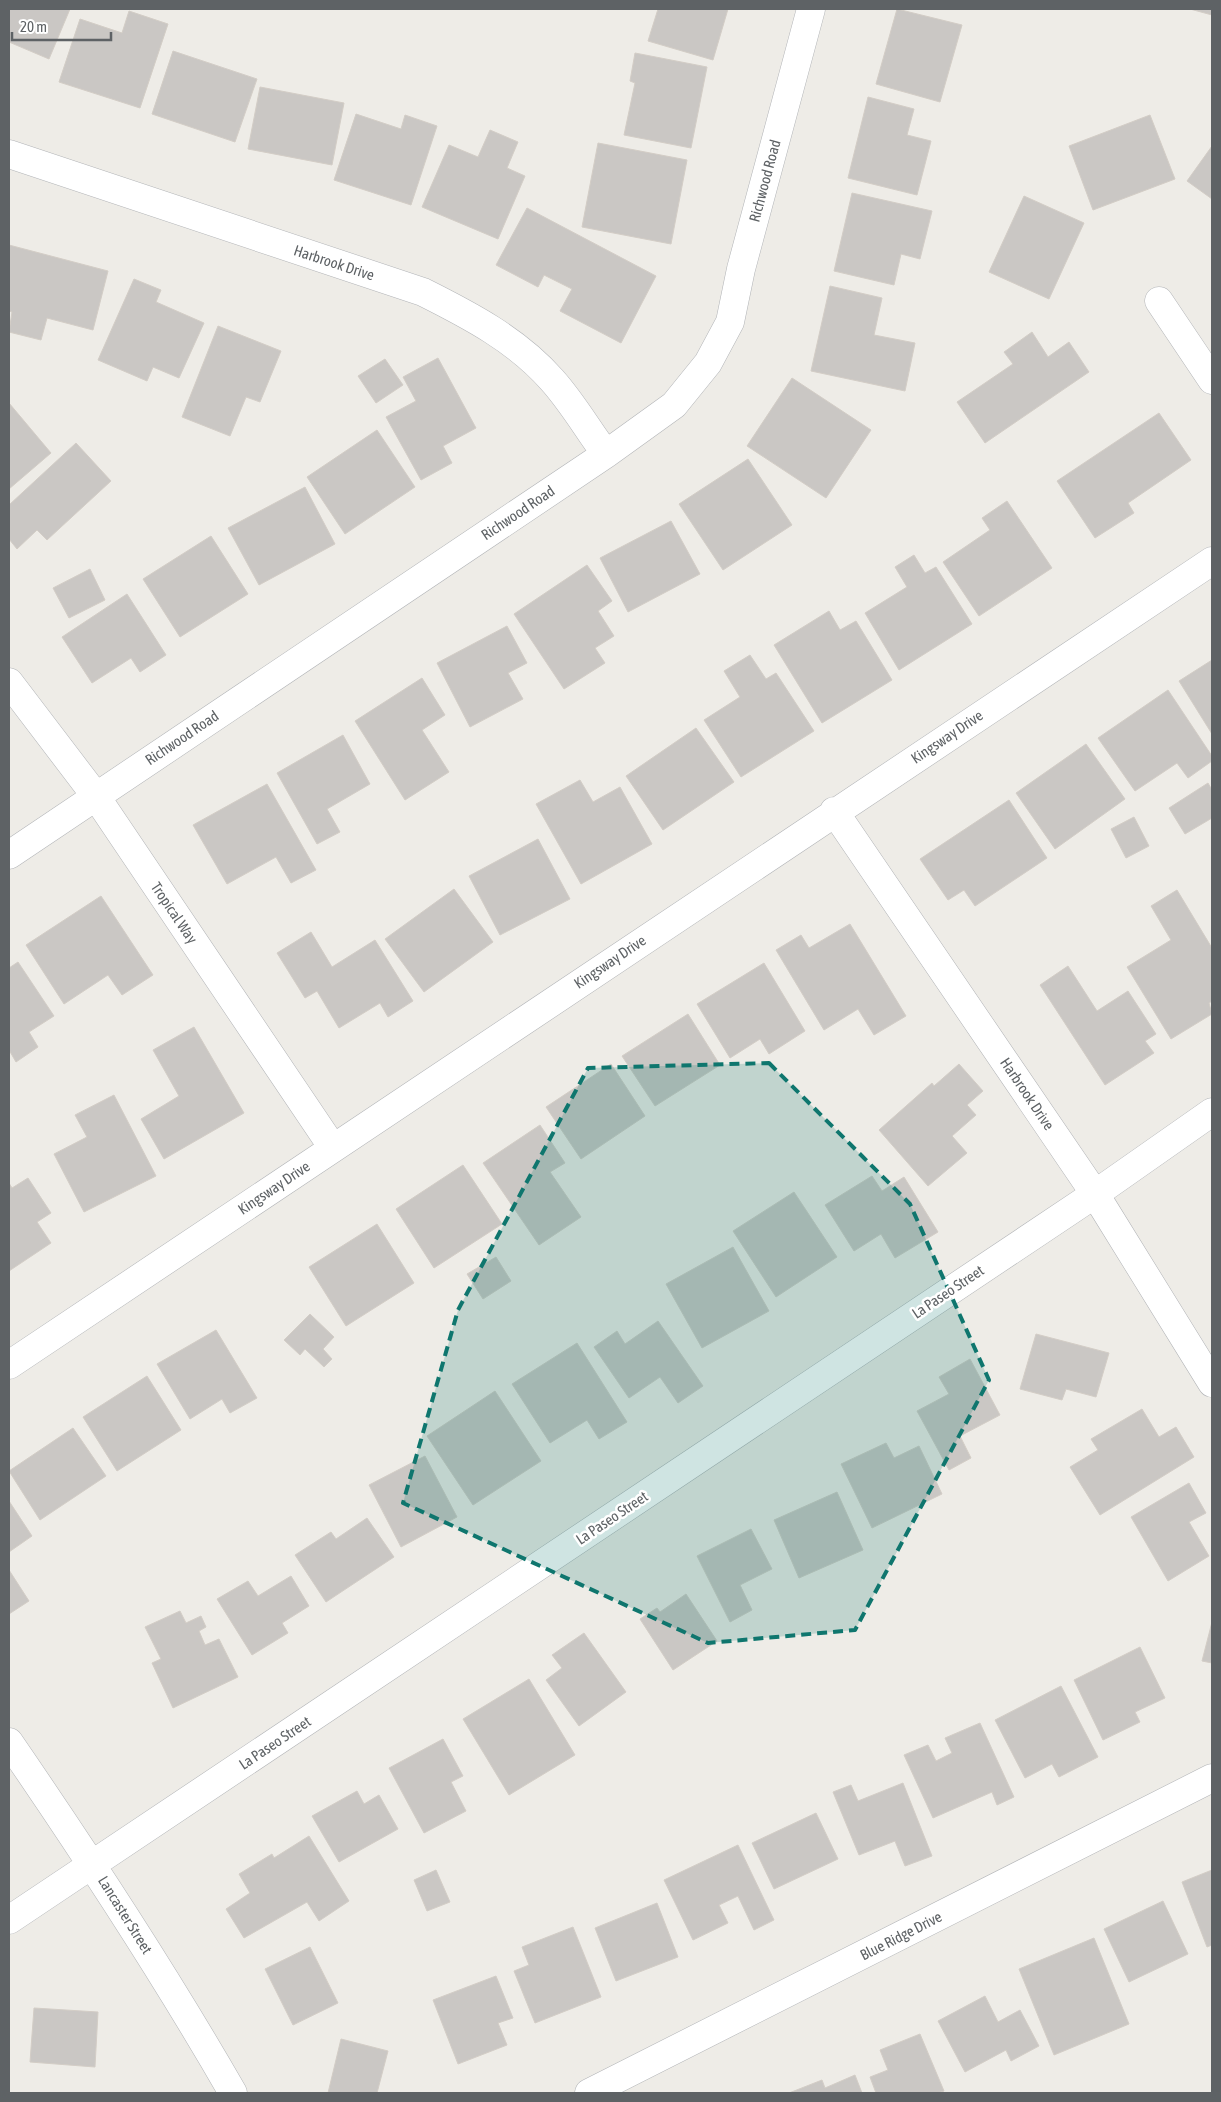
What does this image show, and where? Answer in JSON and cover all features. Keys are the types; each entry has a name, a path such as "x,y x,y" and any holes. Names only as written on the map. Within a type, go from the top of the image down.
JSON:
{"street":[{"name":"Richwood Road","path":"9,855 95,795 606,454 674,405 708,363 730,322 741,269 812,9"},
{"name":"Harbrook Drive","path":"9,154 423,292 462,311 510,341 552,380 606,454"},
{"path":"1159,301 1212,380"},
{"name":"Kingsway Drive","path":"9,1365 834,811 1212,561"},
{"name":"Tropical Way","path":"9,682 95,795 333,1148"},
{"name":"Harbrook Drive","path":"834,811 1095,1194 1212,1383"},
{"name":"La Paseo Street","path":"9,1920 1095,1194 1212,1112"},
{"name":"Lancaster Street","path":"9,1742 93,1865 201,2036 233,2093"},
{"name":"Blue Ridge Drive","path":"589,2093 1212,1778"}],"highlighted area":[{"path":"769,1063 910,1204 989,1380 855,1630 708,1643 403,1503 458,1310 588,1068"}],"building":[{"path":"9,9 70,9 49,59 9,42"},
{"path":"658,9 728,9 713,60 648,41"},
{"path":"897,9 962,25 940,102 876,84"},
{"path":"1190,9 1212,9 1212,15"},
{"path":"129,11 168,24 140,108 59,82 80,19 122,33"},
{"path":"173,51 257,79 235,142 152,114"},
{"path":"635,53 707,67 691,148 624,135 635,83 630,81"},
{"path":"260,87 344,103 332,165 248,149"},
{"path":"868,97 914,109 907,135 931,141 917,195 848,178"},
{"path":"356,114 401,129 405,115 437,126 411,205 334,180"},
{"path":"1150,115 1175,179 1093,210 1069,146"},
{"path":"490,130 518,142 507,168 525,176 498,239 422,207 449,145 478,157"},
{"path":"598,143 687,160 671,244 582,227"},
{"path":"1212,146 1212,199 1187,181"},
{"path":"852,193 932,211 920,259 901,254 894,285 834,271"},
{"path":"1024,196 1084,223 1049,299 989,272"},
{"path":"527,208 656,276 621,343 560,311 572,289 544,275 538,287 496,265"},
{"path":"9,245 108,271 93,330 47,318 41,340 9,332 12,312 9,311"},
{"path":"134,279 161,290 156,302 204,323 179,378 153,367 147,381 98,360"},
{"path":"830,286 882,298 874,335 915,343 905,391 811,371"},
{"path":"218,326 281,351 260,402 246,397 230,436 182,417"},
{"path":"1032,332 1048,357 1069,342 1089,372 985,443 957,402 1013,364 1004,352"},
{"path":"438,358 476,428 443,446 452,463 421,480 386,417 416,401 403,377"},
{"path":"385,359 403,385 376,403 358,376"},
{"path":"792,378 871,430 826,498 747,446"},
{"path":"9,403 51,453 9,489"},
{"path":"1159,413 1191,460 1128,503 1134,513 1095,538 1057,481"},
{"path":"377,430 415,487 345,534 307,477"},
{"path":"76,443 111,481 47,540 37,530 17,549 9,539 9,505"},
{"path":"748,459 792,525 723,570 679,504"},
{"path":"305,487 335,544 259,585 228,528"},
{"path":"1007,501 1052,568 979,616 943,562 990,530 982,518"},
{"path":"671,521 700,574 628,612 600,558"},
{"path":"211,536 248,594 180,637 143,579"},
{"path":"914,555 925,573 936,567 972,624 899,670 865,613 907,587 895,567"},
{"path":"587,565 612,601 598,611 614,636 595,648 605,663 564,689 514,614"},
{"path":"90,569 105,600 69,618 53,588"},
{"path":"127,594 166,655 140,672 131,658 92,683 62,637"},
{"path":"829,611 840,630 856,621 892,680 822,723 774,645"},
{"path":"507,626 527,663 508,673 523,699 470,727 437,663"},
{"path":"750,655 766,679 776,673 814,731 741,777 704,720 740,697 724,671"},
{"path":"1212,660 1212,734 1179,681"},
{"path":"422,678 445,715 422,730 449,772 405,800 355,721"},
{"path":"1168,690 1212,756 1212,761 1188,778 1177,763 1135,791 1098,738"},
{"path":"696,728 734,782 663,830 626,776"},
{"path":"343,735 370,784 327,809 340,832 317,844 277,773"},
{"path":"1086,744 1125,799 1055,849 1016,793"},
{"path":"580,780 593,802 620,787 652,844 581,884 536,804"},
{"path":"1208,783 1212,790 1212,818 1185,834 1169,808"},
{"path":"267,784 316,870 291,883 276,857 227,884 193,825"},
{"path":"1009,800 1047,858 975,906 964,890 948,900 920,859"},
{"path":"1134,817 1149,846 1126,858 1111,829"},
{"path":"538,839 570,899 500,935 469,876"},
{"path":"454,889 493,942 424,992 385,939"},
{"path":"1177,890 1212,948 1212,1001 1209,1003 1212,1014 1171,1039 1127,967 1171,940 1151,906"},
{"path":"101,896 153,975 122,995 108,975 64,1004 26,945"},
{"path":"850,924 906,1016 874,1035 858,1009 824,1030 776,950 801,935 809,948"},
{"path":"311,932 332,967 375,940 413,1001 388,1017 380,1003 339,1028 317,991 305,998 277,953"},
{"path":"18,962 54,1016 29,1032 38,1047 16,1062 9,1050 9,968"},
{"path":"764,963 805,1031 769,1054 760,1039 730,1058 697,1004"},
{"path":"1068,966 1097,1011 1128,991 1156,1034 1145,1041 1154,1053 1105,1085 1040,985"},
{"path":"688,1014 720,1065 655,1106 622,1056"},
{"path":"194,1027 244,1113 164,1159 141,1119 179,1096 153,1050"},
{"path":"611,1064 645,1116 581,1159 546,1107"},
{"path":"959,1064 983,1091 967,1105 976,1115 952,1136 967,1153 928,1186 879,1130 932,1083 934,1086"},
{"path":"114,1095 156,1176 84,1212 54,1154 87,1137 75,1115"},
{"path":"540,1125 565,1163 550,1172 581,1217 539,1245 483,1163"},
{"path":"463,1165 502,1224 434,1268 396,1209"},
{"path":"872,1176 882,1191 904,1177 938,1232 895,1258 881,1234 854,1251 825,1205"},
{"path":"28,1178 51,1213 37,1222 51,1243 9,1271 9,1183 12,1188"},
{"path":"794,1192 837,1257 776,1297 733,1231"},
{"path":"377,1224 414,1283 346,1326 309,1267"},
{"path":"733,1247 769,1311 702,1348 666,1284"},
{"path":"496,1257 511,1281 483,1299 467,1274"},
{"path":"310,1314 334,1337 323,1349 332,1359 324,1367 305,1349 300,1355 284,1340"},
{"path":"658,1321 703,1386 678,1403 660,1377 629,1398 594,1347 617,1331 625,1344"},
{"path":"216,1330 257,1398 230,1413 222,1399 190,1419 157,1364"},
{"path":"1036,1334 1109,1353 1096,1397 1066,1389 1062,1400 1020,1389"},
{"path":"577,1343 627,1422 599,1439 587,1420 550,1443 512,1384"},
{"path":"970,1359 1000,1415 960,1436 971,1458 949,1470 917,1411 949,1394 939,1377"},
{"path":"147,1376 181,1430 117,1471 83,1417"},
{"path":"495,1391 541,1461 473,1505 427,1436"},
{"path":"1142,1409 1159,1437 1176,1427 1194,1457 1100,1515 1070,1467 1098,1450 1091,1439"},
{"path":"73,1428 106,1476 40,1520 9,1471"},
{"path":"886,1443 894,1458 919,1446 942,1494 872,1528 841,1464"},
{"path":"425,1456 457,1517 401,1547 369,1485"},
{"path":"1189,1483 1206,1513 1189,1522 1209,1556 1168,1581 1131,1517"},
{"path":"837,1492 863,1550 799,1578 774,1520"},
{"path":"9,1501 32,1536 9,1552"},
{"path":"367,1518 394,1557 326,1602 295,1555 331,1532 336,1539"},
{"path":"751,1529 772,1569 740,1585 752,1610 730,1622 697,1556"},
{"path":"9,1570 29,1601 9,1614"},
{"path":"291,1576 309,1606 282,1623 288,1633 252,1655 217,1599 248,1581 258,1596"},
{"path":"686,1594 717,1641 673,1670 640,1619 657,1608 660,1612"},
{"path":"180,1611 186,1623 201,1616 206,1627 199,1631 205,1645 219,1639 238,1677 173,1708 152,1663 161,1659 145,1627"},
{"path":"1212,1622 1212,1663 1202,1661"},
{"path":"584,1633 626,1692 579,1726 546,1680 562,1668 552,1655"},
{"path":"1140,1647 1165,1698 1135,1712 1140,1722 1103,1740 1074,1680"},
{"path":"529,1679 575,1755 509,1795 463,1719"},
{"path":"1061,1686 1098,1757 1059,1777 1052,1764 1025,1778 995,1720"},
{"path":"980,1723 1014,1797 997,1805 992,1792 933,1818 904,1755 928,1745 936,1761 952,1753 945,1738"},
{"path":"443,1739 463,1776 451,1782 466,1811 424,1833 389,1768"},
{"path":"903,1783 932,1856 905,1866 895,1841 859,1855 833,1792 851,1785 858,1801"},
{"path":"357,1791 364,1804 379,1795 398,1829 339,1862 312,1816"},
{"path":"816,1813 838,1859 774,1889 752,1843"},
{"path":"309,1836 349,1901 319,1921 307,1902 244,1938 226,1909 250,1893 239,1874 272,1854 274,1858"},
{"path":"738,1845 774,1920 754,1930 738,1896 719,1905 728,1923 693,1940 664,1880"},
{"path":"436,1870 450,1902 427,1911 414,1880"},
{"path":"1212,1870 1212,1945 1207,1947 1182,1882"},
{"path":"1163,1901 1188,1954 1129,1982 1104,1929"},
{"path":"657,1903 678,1957 616,1981 595,1928"},
{"path":"573,1927 601,1997 535,2023 514,1971 529,1965 522,1947"},
{"path":"1094,1938 1129,2024 1054,2055 1019,1969"},
{"path":"310,1947 338,2003 293,2025 265,1969"},
{"path":"496,1976 513,2018 498,2023 507,2045 458,2064 433,2000"},
{"path":"985,1996 998,2022 1020,2010 1039,2046 1011,2061 1006,2050 965,2072 938,2021"},
{"path":"34,2008 98,2012 95,2067 30,2062"},
{"path":"920,2034 944,2091 937,2093 876,2093 870,2077 888,2070 880,2050"},
{"path":"341,2039 388,2051 377,2093 328,2093"},
{"path":"855,2075 862,2093 789,2093 822,2080 825,2088"}]}
